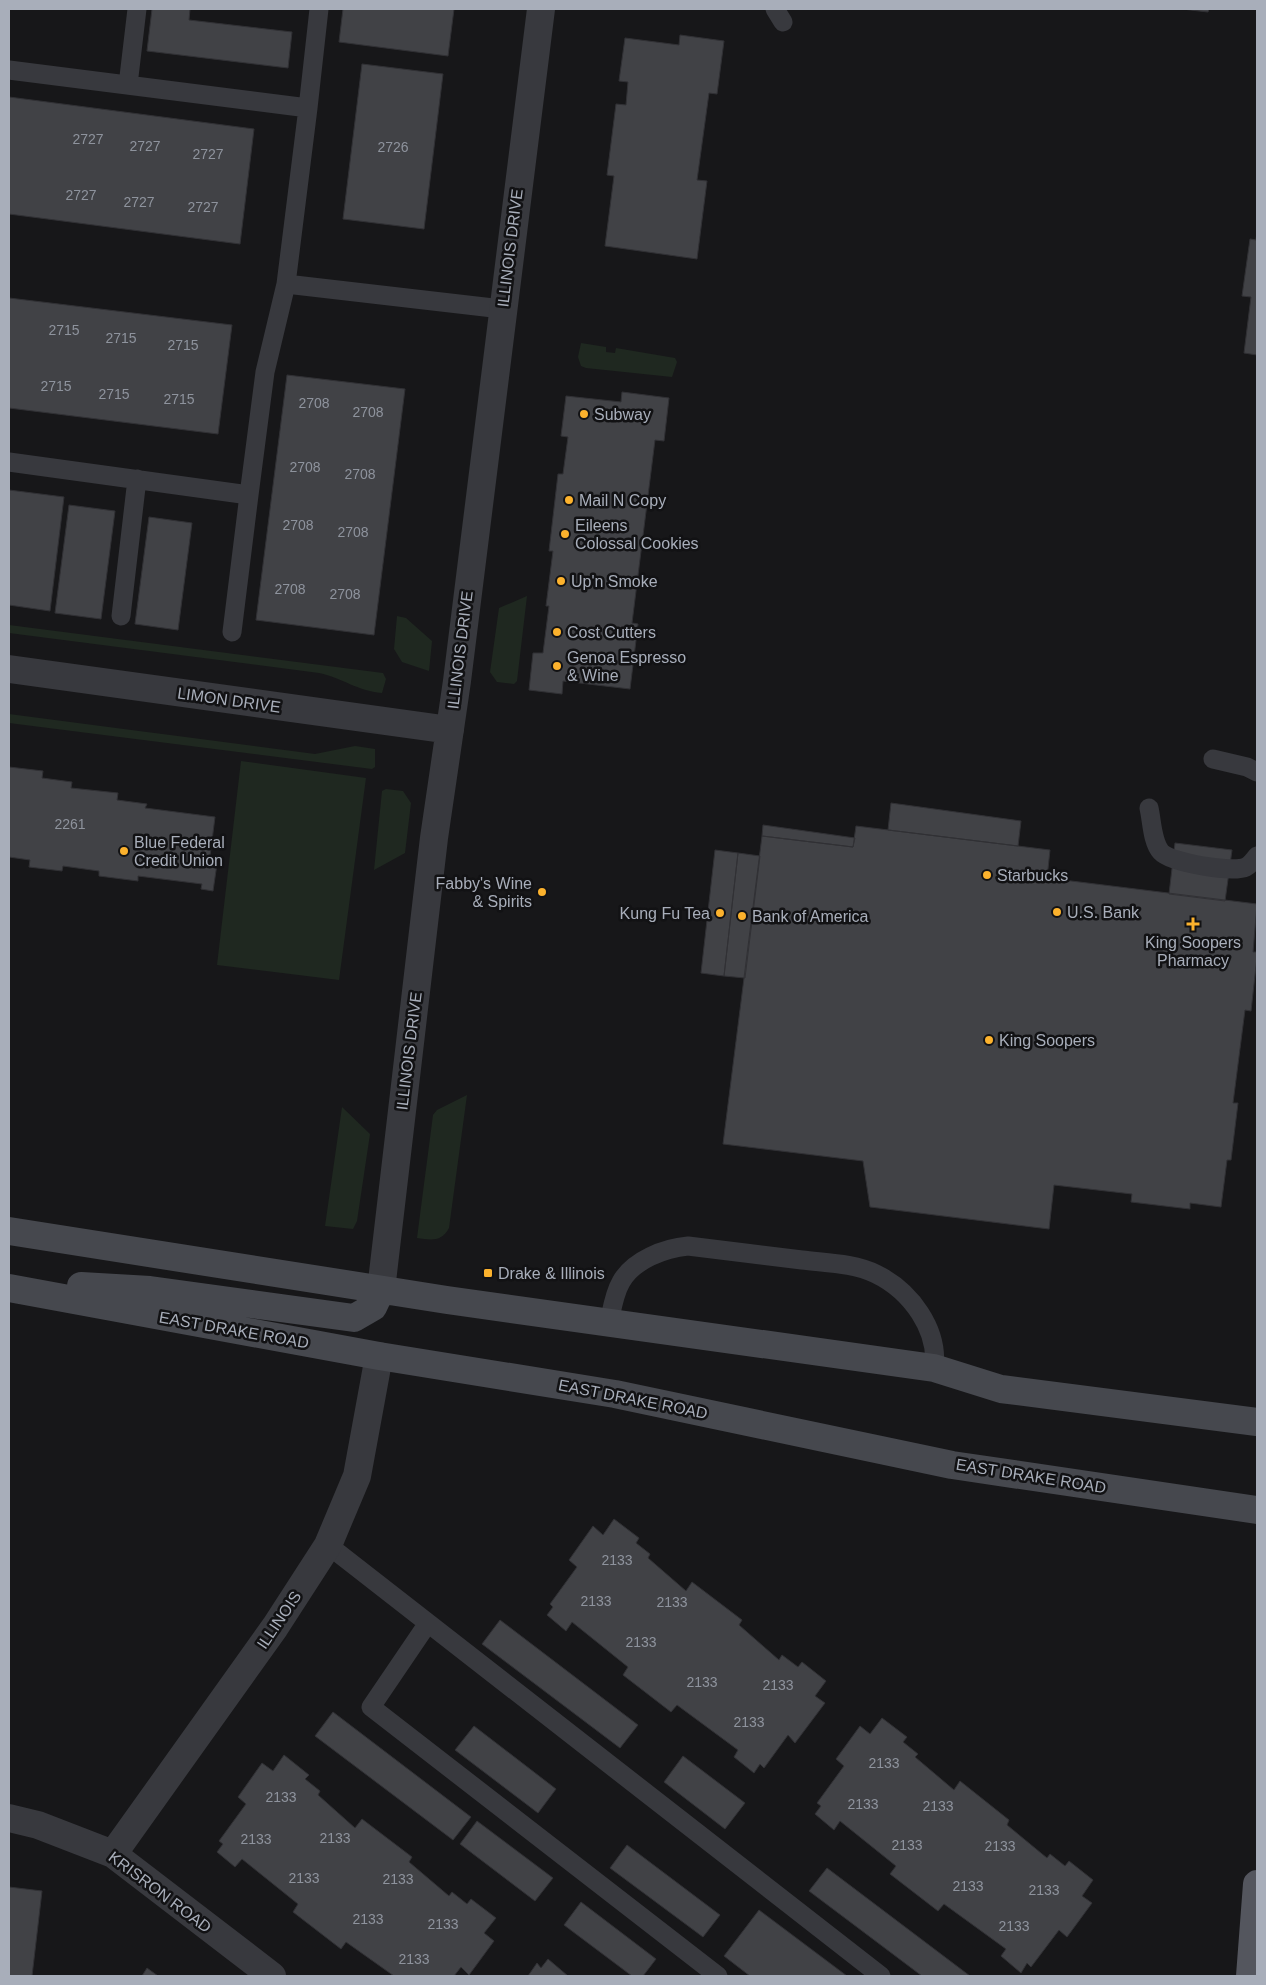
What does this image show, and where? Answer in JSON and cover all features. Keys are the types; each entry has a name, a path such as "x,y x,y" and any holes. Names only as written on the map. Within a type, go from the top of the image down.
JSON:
{"main road":[{"path":"9,1231 381,1290 934,1368 1001,1389 1257,1422"},
{"path":"9,1288 66,1285 150,1290 354,1318 373,1307 381,1290"},
{"name":"EAST DRAKE ROAD","path":"9,1288 379,1356 615,1394 952,1465 1257,1510"},
{"path":"1250,1976 1257,1884"}],"street":[{"name":"ILLINOIS DRIVE","path":"381,1290 434,838 450,730 541,9"},
{"name":"LIMON DRIVE","path":"9,669 450,730"},
{"name":"ILLINOIS","path":"113,1854 275,1627 328,1545 357,1476 379,1356"},
{"name":"KRISRON ROAD","path":"9,1818 38,1825 113,1854 272,1976"}],"lane":[{"path":"128,86 137,9"},
{"path":"232,632 265,372 286,284 320,9"},
{"path":"9,70 308,108"},
{"path":"286,284 502,309"},
{"path":"9,462 249,494"},
{"path":"121,616 138,479"},
{"path":"1213,758 1247,767 1257,772"},
{"path":"1149,808 1155,840 1160,851 1168,858 1236,870 1247,867 1257,856"},
{"path":"609,1323 617,1290 629,1272 651,1257 678,1247 688,1246 844,1265 875,1274 897,1287 915,1305 936,1351 934,1368"},
{"path":"328,1545 881,1976"},
{"path":"428,1623 371,1707 718,1976"}],"shaded area":[{"path":"581,343 606,347 606,352 615,353 616,348 675,358 677,362 672,377 586,368 581,366 578,357"},
{"path":"527,596 517,681 514,684 497,682 490,672 499,608"},
{"path":"397,616 406,618 432,641 429,671 402,662 394,649"},
{"path":"9,625 383,673 386,679 382,693 373,692 319,673 9,633"},
{"path":"9,714 315,754 355,746 375,749 375,767 372,769 9,723"},
{"path":"241,761 366,778 339,980 217,965"},
{"path":"386,789 403,791 411,803 405,853 374,870 382,791"},
{"path":"467,1095 449,1228 443,1236 436,1239 417,1238 433,1115 437,1110"},
{"path":"342,1107 370,1134 357,1221 353,1229 325,1226"}],"building":[{"path":"152,9 190,9 189,20 292,32 288,68 147,51"},
{"path":"343,9 454,9 448,56 339,42"},
{"path":"1182,9 1209,9 1208,12"},
{"path":"680,35 724,41 717,94 709,93 697,180 707,181 697,259 605,246 614,176 607,175 616,104 626,105 628,82 619,81 625,38 679,45"},
{"path":"362,64 443,74 424,229 343,219"},
{"path":"9,97 254,129 240,244 9,214"},
{"path":"1257,232 1257,355 1244,353 1251,297 1242,296 1250,239 1256,240"},
{"path":"9,298 232,325 218,434 9,408"},
{"path":"287,375 405,389 374,635 256,620"},
{"path":"622,392 669,398 664,441 655,440 632,623 638,624 630,689 563,681 562,694 529,690 533,653 543,653 549,606 546,606 553,551 549,551 558,474 563,474 568,437 561,436 566,396 621,402"},
{"path":"9,490 64,497 50,611 9,605"},
{"path":"69,505 115,511 101,619 55,613"},
{"path":"149,517 192,523 178,630 135,624"},
{"path":"9,767 43,771 42,778 72,782 71,788 118,793 117,800 147,804 145,808 215,817 210,856 218,857 213,891 201,889 202,884 138,876 138,881 99,876 99,871 63,866 62,871 29,867 30,860 9,857"},
{"path":"891,803 1021,821 1018,846 888,830"},
{"path":"763,825 855,838 853,847 762,836"},
{"path":"856,826 1050,850 1047,878 1257,904 1253,952 1257,952 1257,957 1251,1011 1245,1010 1233,1103 1238,1103 1231,1160 1227,1160 1221,1207 1190,1203 1190,1209 1131,1202 1132,1194 1054,1185 1049,1229 870,1207 863,1161 723,1144 762,836 853,847"},
{"path":"1175,843 1232,850 1225,901 1169,894"},
{"name":"Kung Fu Tea","path":"715,850 738,853 724,976 701,973"},
{"name":"Bank of America","path":"738,853 760,856 745,978 724,976"},
{"path":"614,1519 639,1538 636,1543 650,1554 648,1558 686,1591 692,1582 742,1620 739,1625 779,1660 782,1655 798,1667 802,1662 826,1681 815,1696 825,1703 795,1743 788,1735 764,1768 760,1764 754,1773 734,1757 738,1750 677,1705 671,1712 623,1675 628,1667 572,1622 566,1631 547,1615 553,1607 550,1604 577,1567 569,1560 593,1526 603,1535"},
{"path":"500,1620 638,1725 620,1748 482,1644"},
{"path":"333,1712 471,1817 453,1840 315,1736"},
{"path":"882,1718 907,1737 903,1742 918,1754 915,1757 954,1790 960,1781 1009,1820 1007,1825 1047,1858 1050,1854 1065,1866 1069,1861 1093,1880 1082,1896 1092,1903 1067,1937 1059,1930 1031,1967 1027,1963 1021,1973 1001,1956 1006,1949 944,1904 938,1911 890,1874 896,1866 840,1821 834,1830 815,1814 821,1806 817,1803 844,1766 836,1759 860,1726 870,1734"},
{"path":"474,1726 556,1789 538,1813 455,1750"},
{"path":"284,1755 309,1775 305,1779 320,1791 318,1795 355,1828 362,1819 412,1857 409,1862 449,1896 452,1892 467,1904 471,1899 496,1918 484,1933 494,1941 469,1975 461,1967 454,1976 394,1976 346,1942 341,1949 293,1912 298,1904 242,1859 235,1867 217,1852 223,1844 219,1841 246,1804 238,1797 262,1763 273,1771"},
{"path":"683,1756 745,1803 725,1829 664,1782"},
{"path":"477,1821 553,1878 535,1901 460,1844"},
{"path":"627,1845 720,1915 703,1937 610,1868"},
{"path":"827,1868 970,1976 922,1976 809,1891"},
{"path":"9,1887 42,1891 32,1976 9,1976"},
{"path":"581,1902 656,1959 643,1976 632,1976 564,1925"},
{"path":"759,1910 847,1976 750,1976 724,1956"},
{"path":"548,1959 568,1976 528,1976 537,1963 541,1968"},
{"path":"147,1968 158,1976 142,1976"}],"place":[{"name":"Subway","path":"584,414"},
{"name":"Mail N Copy","path":"569,500"},
{"name":"Eileens Colossal Cookies","path":"565,534"},
{"name":"Up'n Smoke","path":"561,581"},
{"name":"Cost Cutters","path":"557,632"},
{"name":"Genoa Espresso & Wine","path":"557,666"},
{"name":"Blue Federal Credit Union","path":"124,851"},
{"name":"Starbucks","path":"987,875"},
{"name":"Fabby's Wine & Spirits","path":"542,892"},
{"name":"U.S. Bank","path":"1057,912"},
{"name":"Kung Fu Tea","path":"720,913"},
{"name":"Bank of America","path":"742,916"},
{"name":"King Soopers Pharmacy","path":"1193,924"},
{"name":"King Soopers","path":"989,1040"},
{"name":"Drake & Illinois","path":"488,1273"}]}
